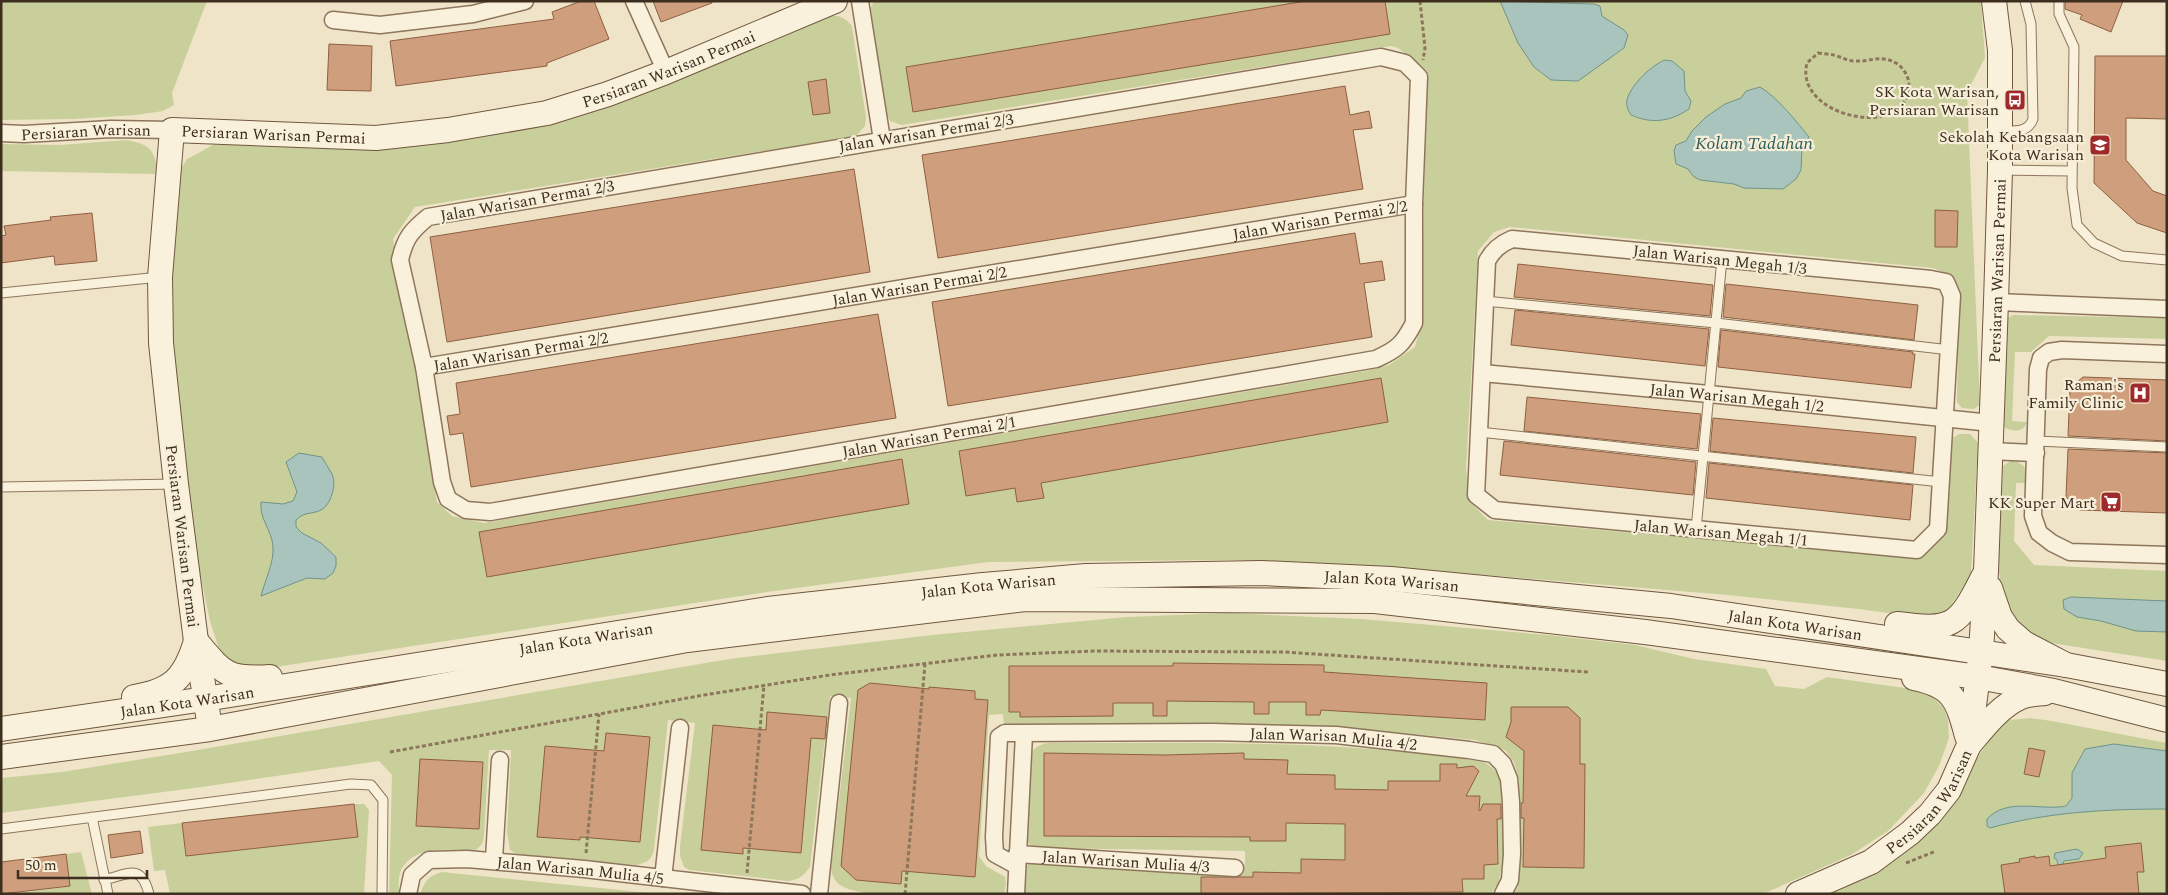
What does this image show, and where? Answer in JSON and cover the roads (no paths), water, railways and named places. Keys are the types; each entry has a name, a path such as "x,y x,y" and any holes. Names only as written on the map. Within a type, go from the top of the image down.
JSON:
{"street":[{"path":"332,20 380,25 474,14 524,1"},
{"path":"634,1 666,72"},
{"name":"Persiaran Warisan Permai","path":"210,729 196,641 176,484 161,343 160,277 172,130 376,138 411,135 546,113 608,94 666,72 835,1"},
{"path":"860,1 882,140"},
{"name":"Persiaran Warisan Permai","path":"1990,451 2000,170 2000,50 1994,1"},
{"name":"Jalan Warisan Permai 2/3","path":"424,367 400,260 403,244 412,230 428,217 1381,57 1405,63 1416,74 1414,204"},
{"name":"Persiaran Warisan","path":"1,133 24,134 110,129 172,130"},
{"name":"Jalan Warisan Permai 2/1","path":"424,367 442,482 448,499 466,510 490,512 1376,359 1395,351 1405,340 1414,323 1414,204"},
{"name":"Jalan Warisan Permai 2/2","path":"424,367 1414,204"},
{"name":"Jalan Warisan Megah 1/3","path":"1485,301 1487,261 1502,242 1512,239 1931,279 1946,282 1952,296 1950,350"},
{"path":"1479,432 1485,301"},
{"path":"1996,302 2167,309"},
{"path":"1941,482 1950,350"},
{"path":"2167,354 2062,350 2050,352 2041,358 2038,369 2034,516 2039,533 2052,543 2070,552 2167,555"},
{"name":"Jalan Warisan Megah 1/2","path":"1482,373 1991,423"},
{"name":"Jalan Warisan Megah 1/1","path":"1479,432 1476,495 1495,510 1917,550 1938,530 1941,482"},
{"path":"1990,451 2036,447"},
{"name":"Persiaran Warisan","path":"1798,894 1871,862 1910,833 1930,814 1949,790 1969,745 1981,651 1990,451"},
{"path":"1670,606 1764,608 1922,627 1944,626 1955,621 1962,613 1974,596 1986,572"},
{"path":"1986,572 2000,617 2008,629 2024,643 2066,665"},
{"name":"Jalan Kota Warisan","path":"1,729 205,699 768,609 983,584 1086,576 1262,573 1392,579 1670,606 1981,651"},
{"name":"Jalan Kota Warisan","path":"1,757 210,729 687,640 1025,599 1375,601 1644,632 1978,677 2054,692 2167,720"},
{"path":"1644,632 1749,655 1931,682 1950,692 1962,719 1969,745"},
{"path":"196,641 214,662 229,674 245,679 316,671 351,675"},
{"path":"1,723 18,717 155,694 178,678 189,663 196,641"},
{"path":"1981,651 2167,684"},
{"path":"1969,745 1986,724 2001,710 2022,696 2054,692"},
{"path":"819,894 839,703"},
{"path":"663,878 680,728"},
{"name":"Jalan Warisan Mulia 4/2","path":"1024,734 1212,732 1336,735 1493,754 1503,764 1509,779 1511,802 1512,854 1510,880 1503,894"},
{"path":"1016,894 1024,734 1005,733 999,737 994,837 995,854 1017,860"},
{"path":"494,860 500,760"},
{"name":"Jalan Warisan Mulia 4/5","path":"408,894 412,875 429,860 494,860 745,886 802,894"},
{"name":"Jalan Warisan Mulia 4/3","path":"1017,860 1235,868"}],"lane":[{"path":"2000,131 2025,130 2031,126 2034,119 2032,34 2025,1"},
{"path":"2060,1 2059,14 2074,47 2072,188 2077,225 2094,242 2122,256 2167,260"},
{"path":"2000,170 2072,171"},
{"path":"1696,529 1722,259"},
{"path":"1,293 160,277"},
{"path":"1485,301 1716,323 1950,350"},
{"path":"1479,432 1941,482"},
{"path":"2036,447 2167,446"},
{"path":"1,487 176,484"},
{"path":"1,829 351,784 371,785 383,800 382,894"},
{"path":"92,817 108,894"},
{"path":"104,880 132,873 140,874 146,879 149,894"}],"water":[{"path":"1500,1 1594,4 1600,6 1602,16 1624,30 1628,35 1624,48 1578,81 1551,80 1534,67 1518,43"},
{"name":"Kolam Tadahan","path":"1665,60 1672,61 1684,71 1685,91 1691,101 1689,109 1675,117 1660,120 1646,120 1631,115 1627,102 1629,94 1648,71"},
{"name":"Kolam Tadahan","path":"1760,87 1779,103 1809,137 1802,148 1801,170 1796,179 1783,189 1744,188 1734,184 1700,180 1693,176 1688,169 1676,164 1674,151 1676,145 1686,141 1692,131 1706,117 1725,104 1741,98 1746,91"},
{"path":"299,453 322,457 332,474 334,483 328,504 321,510 299,517 296,520 296,527 302,533 321,543 336,557 336,566 333,573 325,579 307,578 261,596 271,565 273,547 262,514 261,502 283,504 293,501 297,492 286,462"},
{"path":"2071,597 2167,601 2167,632 2136,631 2101,621 2077,617 2064,609 2063,600"},
{"path":"2114,744 2167,751 2167,809 2078,812 2034,818 1990,828 1987,826 1987,819 1995,812 2004,808 2066,806 2072,798 2072,773 2085,749"},
{"path":"2077,849 2083,853 2079,859 2064,861 2063,864 2058,865 2057,860 2054,858 2055,853"}],"place":[{"name":"SK Kota Warisan, Persiaran Warisan","path":"2015,100"},
{"name":"Sekolah Kebangsaan Kota Warisan","path":"2100,145"},
{"name":"Raman's Family Clinic","path":"2140,393"},
{"name":"KK Super Mart","path":"2111,502"}]}
